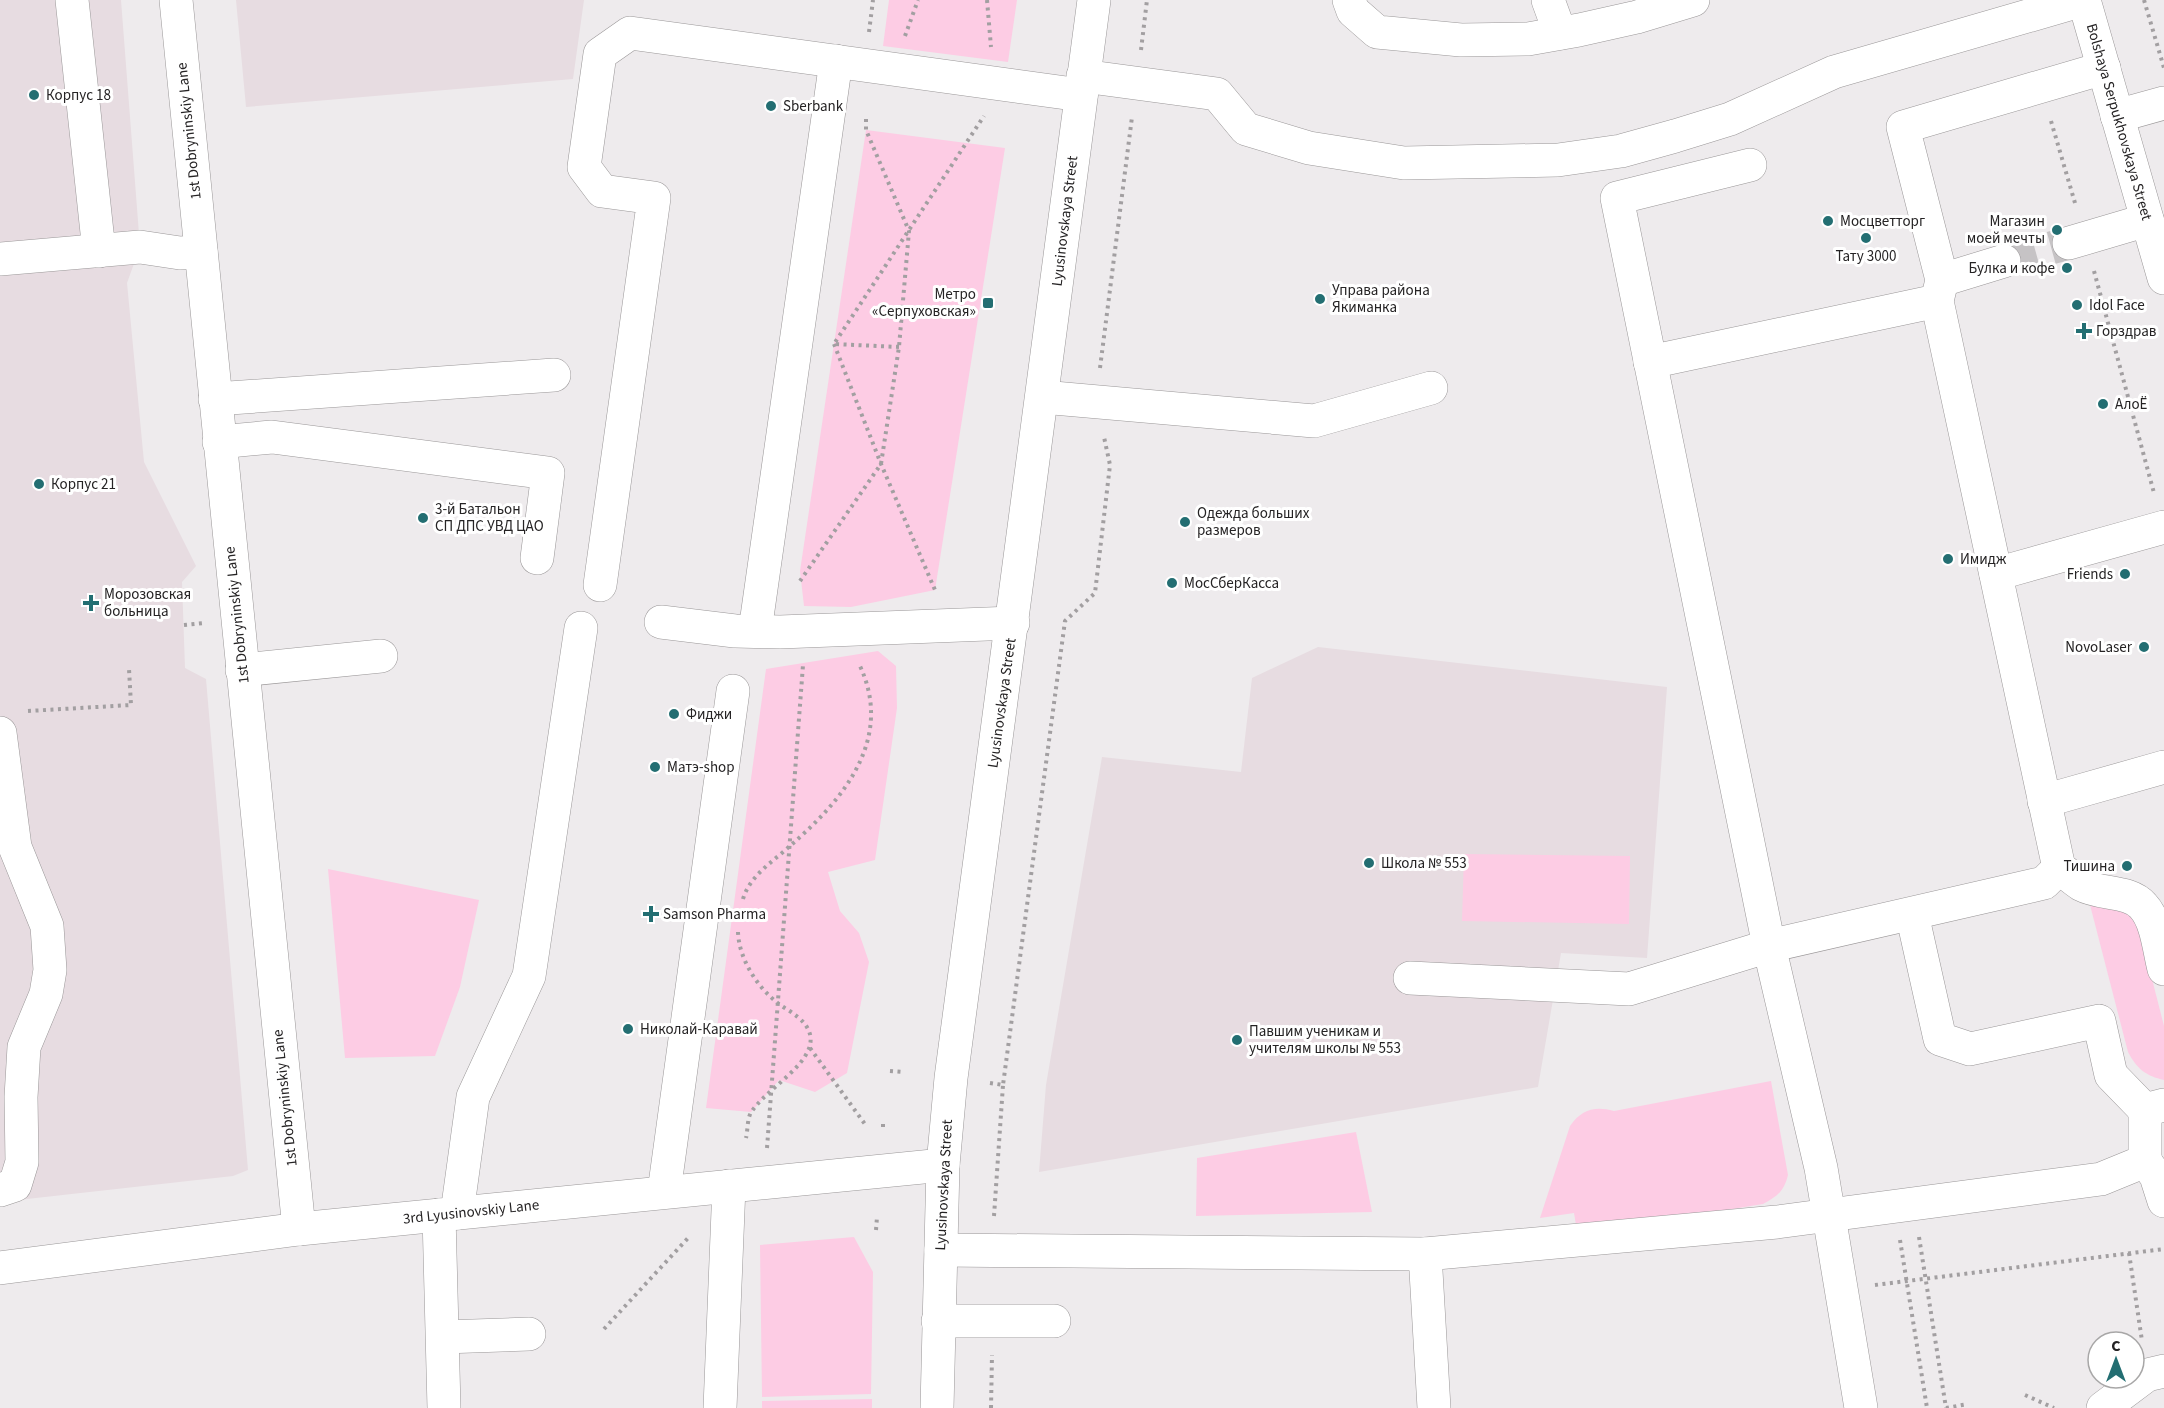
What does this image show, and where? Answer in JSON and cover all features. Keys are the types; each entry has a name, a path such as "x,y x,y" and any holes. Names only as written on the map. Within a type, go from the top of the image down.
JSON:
{"street":[{"path":"72,0 99,251"},
{"name":"1st Dobryninskiy Lane","path":"176,0 299,1229"},
{"name":"Lyusinovskaya Street","path":"938,1408 943,1165 951,1078 1094,0"},
{"path":"1349,0 1353,11 1377,32 1461,40 1528,39 1637,17 1693,0"},
{"path":"1548,0 1560,33"},
{"path":"600,585 654,198 602,190 584,167 600,54 630,33 993,82 1082,86 1137,84 1217,94 1246,129 1309,148 1404,163 1558,160 1621,151 1676,136 1730,119 1834,72 2083,0"},
{"name":"Bolshaya Serpukhovskaya Street","path":"2083,0 2164,278"},
{"path":"780,632 851,63"},
{"path":"2104,68 1903,127 1940,290 1996,574 2059,868 2083,885 2108,894 2129,897 2144,906 2152,922 2164,969"},
{"path":"2117,116 2164,103"},
{"path":"1750,165 1617,198 1769,946 1821,1168 1827,1215 1861,1408"},
{"path":"2069,243 2147,220"},
{"path":"0,259 140,247 180,253 201,252"},
{"path":"1650,362 1940,290 2004,261"},
{"path":"215,399 554,375"},
{"path":"1042,397 1314,421 1431,388"},
{"path":"219,442 272,437 548,473 537,558"},
{"path":"1996,574 2164,527"},
{"path":"661,621 780,632 1013,623"},
{"path":"444,1408 443,1337 448,1214 473,1097 529,976 581,628"},
{"path":"242,670 381,656"},
{"path":"664,1192 733,692"},
{"path":"0,734 15,847 47,926 50,970 46,994 24,1047 21,1097 22,1162 15,1185 0,1190"},
{"path":"2044,801 2164,767"},
{"path":"1410,978 1629,989 1769,946 2044,883 2059,868"},
{"path":"1912,914 1940,1039 1970,1049 2099,1021 2111,1075 2155,1108 2145,1161 2156,1176 2164,1201"},
{"path":"940,1250 1425,1254 1904,1206 2101,1179 2145,1161"},
{"name":"3rd Lyusinovskiy Lane","path":"0,1268 299,1229 943,1165"},
{"path":"720,1408 729,1186"},
{"path":"1425,1254 1434,1408"},
{"path":"938,1321 1054,1321"},
{"path":"443,1337 529,1334"},
{"path":"2103,1408 2156,1373"}],"path":[{"path":"834,344 986,113 993,82 987,0"},
{"path":"990,1083 1003,1085 1065,621 1095,593 1110,465 1096,401 1148,0"},
{"path":"2144,0 2164,68"},
{"path":"763,1183 773,1091 790,846 780,632 800,581 881,464 899,347 909,231 866,130 851,63"},
{"path":"834,344 899,347"},
{"path":"834,344 948,624"},
{"path":"184,625 213,623"},
{"path":"740,909 745,892 762,870 832,808 861,761 871,733 870,703 863,672 844,631"},
{"path":"24,711 131,705 129,669"},
{"path":"737,928 739,947 749,970 778,1005 801,1018 809,1034 810,1047 805,1059 751,1112 746,1138"},
{"path":"810,1047 867,1127"},
{"path":"890,1071 903,1072"},
{"path":"883,1121 883,1127"},
{"path":"1904,1206 1925,1277 1946,1408 1968,1404"},
{"path":"1904,1206 1906,1280 1927,1408"},
{"path":"876,1230 877,1217"},
{"path":"604,1329 689,1237"},
{"path":"1842,1290 1925,1277 2164,1249"},
{"path":"2129,1253 2156,1373"},
{"path":"2025,1395 2054,1408"}],"shaded area":[{"name":"Морозовская больница","path":"0,0 121,0 140,247 127,283 144,462 196,566 182,582 185,668 206,679 248,1170 233,1176 0,1202"},
{"path":"236,0 584,0 573,79 246,107"},
{"path":"889,0 1017,0 1008,62 883,46"},
{"path":"866,130 1005,148 935,590 851,607 804,606 800,571"},
{"name":"Школа № 553","path":"1318,647 1667,687 1647,958 1561,953 1538,1087 1039,1172 1046,1085 1102,757 1241,772 1252,678"},
{"path":"878,651 896,666 897,708 875,860 828,872 840,911 859,933 869,962 847,1073 815,1092 779,1080 751,1112 706,1108 766,669"},
{"path":"1464,854 1630,856 1629,924 1462,921"},
{"path":"328,869 479,900 460,987 435,1056 345,1058"},
{"path":"2089,901 2128,910 2138,924 2164,1026 2164,1080 2143,1071 2128,1052"},
{"path":"1771,1081 1788,1175 1785,1185 1776,1196 1763,1204 1659,1221 1577,1231 1574,1213 1540,1218 1570,1126 1584,1112 1595,1109 1614,1111"},
{"path":"1356,1132 1372,1212 1196,1216 1197,1158"},
{"path":"854,1237 873,1272 871,1394 762,1397 760,1245"},
{"path":"872,1399 872,1408 762,1408 762,1401"}],"tunnel":[{"path":"2004,261 2069,243"}],"place":[{"name":"Корпус 18","path":"34,95"},
{"name":"Sberbank","path":"771,106"},
{"name":"Мосцветторг","path":"1828,221"},
{"name":"Магазин моей мечты","path":"2057,230"},
{"name":"Тату 3000","path":"1866,238"},
{"name":"Булка и кофе","path":"2067,268"},
{"name":"Управа района Якиманка","path":"1320,299"},
{"name":"Метро «Серпуховская»","path":"988,303"},
{"name":"Idol Face","path":"2077,305"},
{"name":"Горздрав","path":"2084,331"},
{"name":"АлоЁ","path":"2103,404"},
{"name":"Корпус 21","path":"39,484"},
{"name":"3-й Батальон СП ДПС УВД ЦАО","path":"423,518"},
{"name":"Одежда больших размеров","path":"1185,522"},
{"name":"Имидж","path":"1948,559"},
{"name":"Friends","path":"2125,574"},
{"name":"МосСберКасса","path":"1172,583"},
{"name":"Морозовская больница","path":"91,603"},
{"name":"NovoLaser","path":"2144,647"},
{"name":"Фиджи","path":"674,714"},
{"name":"Матэ-shop","path":"655,767"},
{"name":"Школа № 553","path":"1369,863"},
{"name":"Тишина","path":"2127,866"},
{"name":"Samson Pharma","path":"651,914"},
{"name":"Николай-Каравай","path":"628,1029"},
{"name":"Павшим ученикам и учителям школы № 553","path":"1237,1040"}]}
